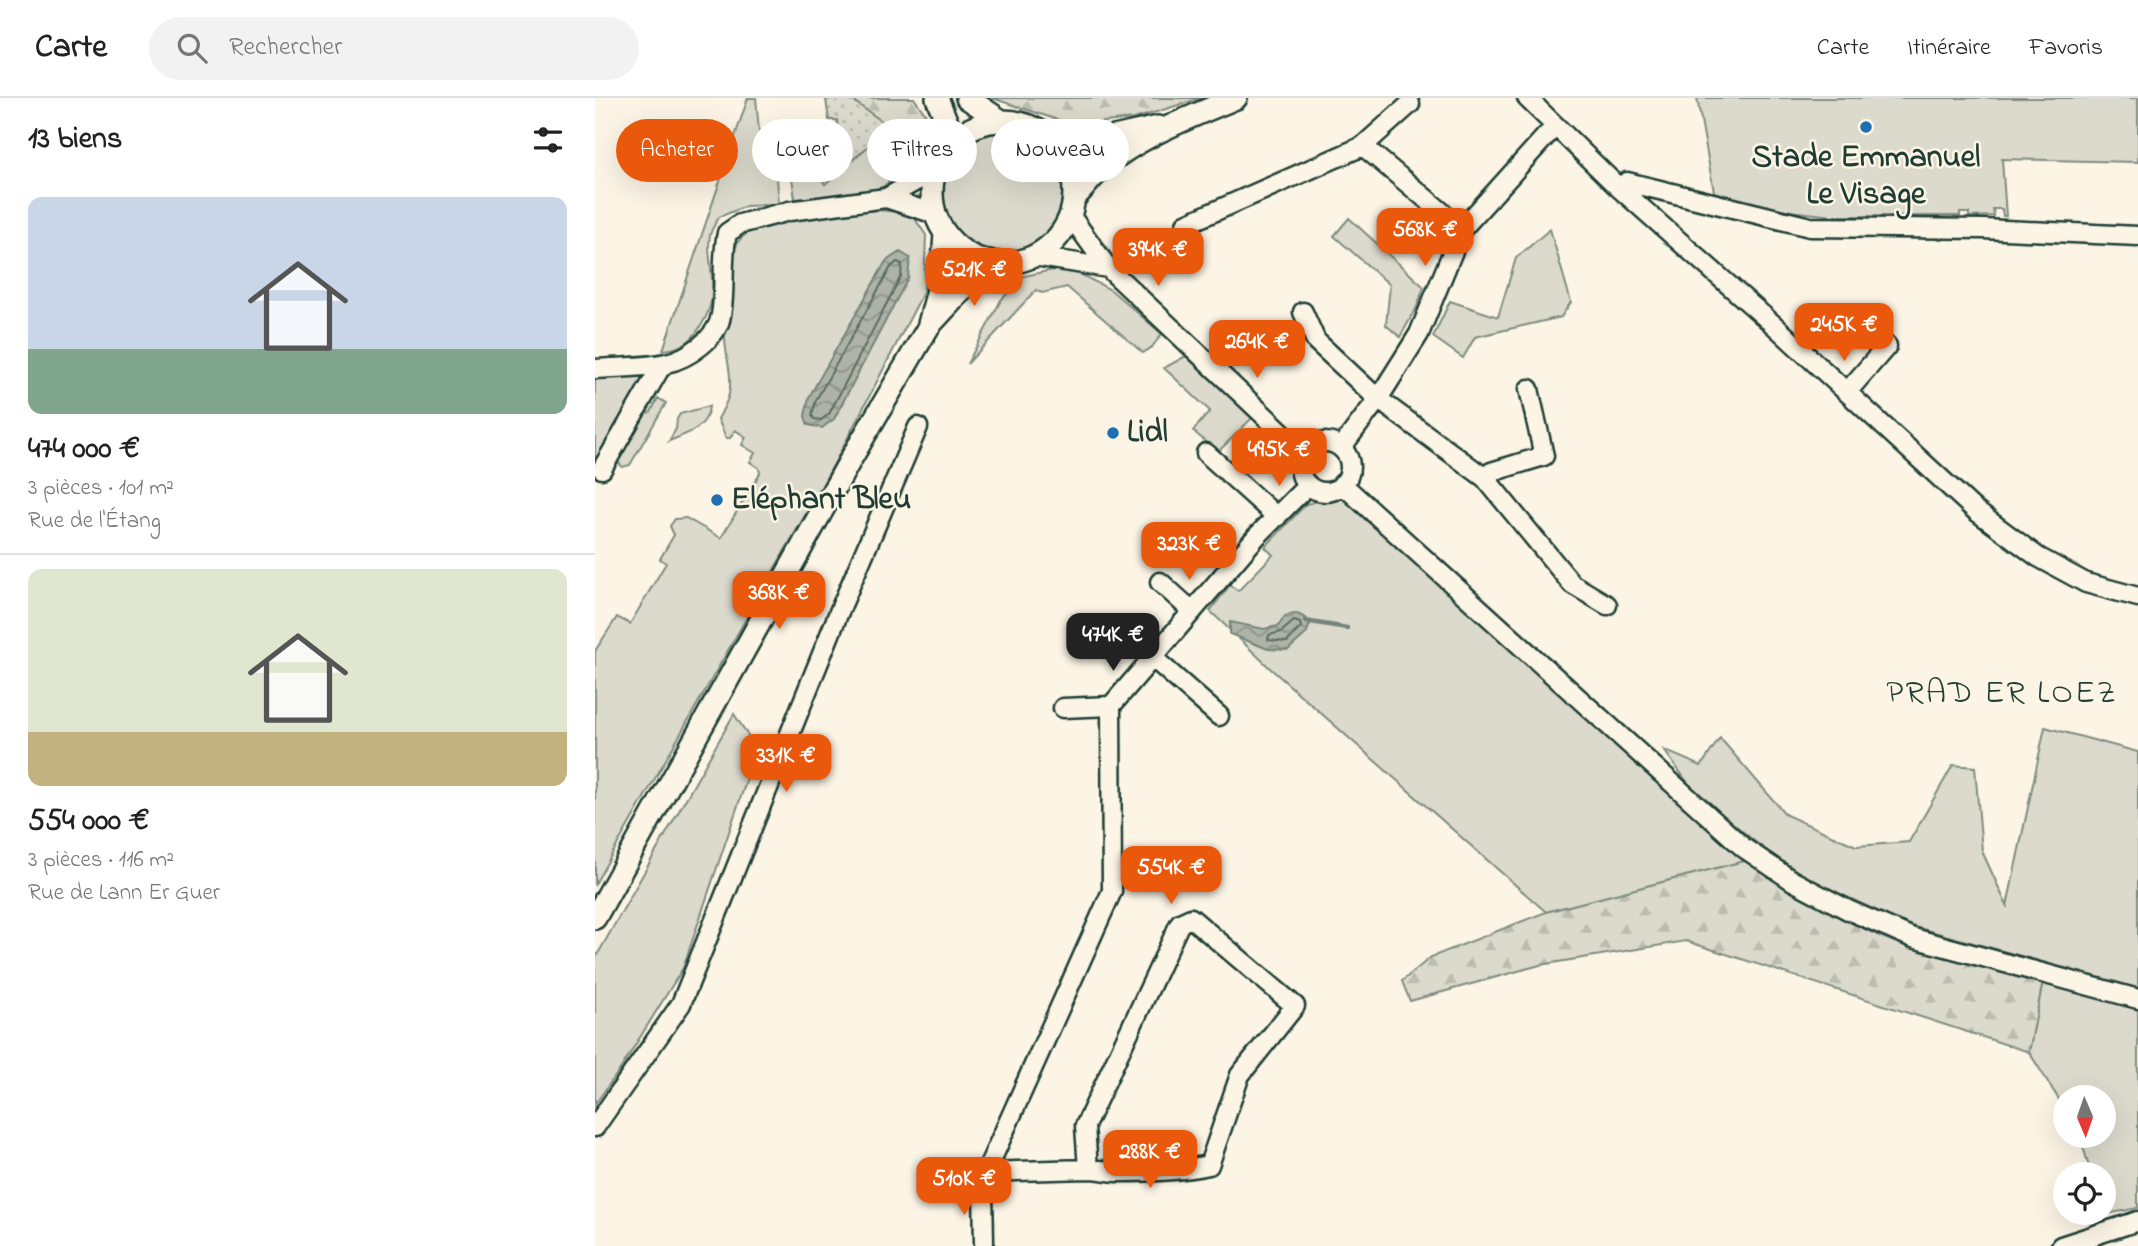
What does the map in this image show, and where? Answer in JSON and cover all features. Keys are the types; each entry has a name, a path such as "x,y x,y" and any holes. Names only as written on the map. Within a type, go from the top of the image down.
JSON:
{"main road":[{"path":"937,98 946,119"},
{"path":"967,98 998,119"},
{"path":"933,182 935,214 945,234 965,252 989,261 1012,262 1034,256 1056,239 1072,207 1097,173 1117,157 1174,124 1236,98"},
{"path":"1129,133 1174,124"},
{"path":"1071,182 1072,207"},
{"path":"929,326 941,275 945,234"},
{"path":"595,918 852,457 929,326 989,261"}],"street":[{"path":"1527,98 1618,187 1976,511 2038,557 2086,583 2138,597"},
{"path":"1186,224 1363,146 1410,104"},
{"path":"1341,448 1378,399 1419,334 1461,229 1555,126"},
{"path":"1363,146 1461,229"},
{"path":"602,469 659,370 666,363 696,349 714,332 721,318 723,251 727,233 740,224 789,211 886,198 915,182"},
{"path":"1618,187 1627,182 1810,227 1983,229 2138,236"},
{"path":"886,198 935,214"},
{"path":"1072,207 1108,268 1304,453"},
{"path":"1034,256 1108,268"},
{"path":"1303,312 1316,341 1378,399 1485,478 1572,584 1607,605"},
{"path":"1847,392 1887,346 1865,325"},
{"path":"595,369 666,363"},
{"path":"1485,478 1491,472 1544,456 1528,389"},
{"path":"595,1127 681,1004 834,625 918,427"},
{"path":"1321,442 1335,444 1341,448 1349,462 1347,478 1342,484 1328,491 1308,485 1300,473 1300,466 1309,447 1321,442"},
{"path":"1206,453 1277,517"},
{"path":"1342,484 1744,848 1793,881 1848,910 1913,938 2138,999"},
{"path":"984,1243 983,1190 986,1172 1112,891 1111,706 1192,611 1308,485"},
{"path":"1160,582 1192,611"},
{"path":"1151,657 1219,716"},
{"path":"1063,708 1111,706"},
{"path":"986,1172 1088,1169 1117,1172 1186,1170 1209,1166 1240,1075 1295,1006 1191,918 1179,923 1085,1126 1088,1169"},
{"path":"2061,1246 2138,1221"}],"green space":[{"path":"748,98 756,98 758,119 752,119 752,182 777,182 779,204 746,206 719,217 709,238 712,298 707,315 686,343 663,350 720,182 738,182 738,128"},
{"path":"849,98 914,98 928,118 928,119 879,119"},
{"path":"849,98 879,119 867,119 867,147 853,159 853,119 829,119 826,100"},
{"path":"992,98 1201,98 1134,119 1055,119"},
{"path":"1697,98 2138,98 2138,162 2002,159 2006,216 2003,216 2002,209 1993,209 1994,216 1969,217 1969,213 1960,213 1960,216 1834,216 1789,211 1714,192"},
{"path":"991,133 991,182 1063,182 1065,192 1060,215 1047,235 1027,248 1004,253 981,248 961,235 948,215 943,192 945,182 977,182 977,138"},
{"path":"867,147 867,182 889,182 869,193 795,199 793,182 853,182 853,159"},
{"path":"875,210 900,212 915,219 926,235 924,291 833,466 595,884 595,651 617,617 630,624 666,563 660,559 674,535 670,526 675,519 686,518 721,538 760,473 759,468 750,462 755,453 742,445 746,437 735,430 730,438 726,438 718,419 727,401 730,387 725,336 731,309 732,268 737,244 745,235 779,222"},
{"path":"1349,218 1424,287 1417,307 1400,337 1386,325 1390,285 1334,236"},
{"path":"1550,229 1571,302 1561,317 1475,337 1463,358 1433,337 1450,301 1498,317 1516,258"},
{"path":"1053,270 1080,274 1111,290 1162,334 1152,347 1143,353 1067,287 1042,293 1036,290 967,364 1001,300 1024,276"},
{"path":"1186,356 1253,417 1218,452 1193,431 1210,411 1164,368"},
{"path":"644,373 645,377 595,466 595,375"},
{"path":"658,398 666,403 630,465 622,467 617,460 641,415 651,412"},
{"path":"709,406 708,414 701,425 669,441 680,414"},
{"path":"1340,495 1748,860 1546,912 1271,669 1210,611 1230,585 1238,591 1273,555 1265,547 1306,504"},
{"path":"734,714 757,749 683,968 621,1068 595,1104 595,959"},
{"path":"2045,727 2138,752 2138,988 1908,925 1808,879 1759,845 1693,790 1664,750 1701,766 1720,738 1786,815 1856,846 1909,842 1953,765 1975,767 1982,851 2007,906"},
{"path":"1748,860 1825,909 1888,939 1941,957 2043,981 2029,1052 1686,941 1540,965 1410,1001 1402,981 1431,957 1546,912"},
{"path":"2043,981 2138,1006 2138,1208 2116,1212 2116,1162 2088,1162 2083,1148 2116,1148 2116,1085 2053,1085 2053,1090 2029,1052"}],"water":[{"path":"900,252 910,258 908,278 834,419 822,428 808,425 805,416 809,397 886,261"},
{"path":"1295,613 1306,618 1310,624 1306,634 1288,650 1268,649 1230,634 1230,622 1264,629 1278,626 1285,616"}],"waterway":[{"path":"1305,621 1347,628"}],"place":[{"name":"Stade Emmanuel Le Visage","path":"1866,127"},
{"name":"Lidl","path":"1113,433"},
{"name":"Eléphant Bleu","path":"717,500"}],"district":[{"name":"PRAD ER LOEZ","path":"2002,694"}]}
